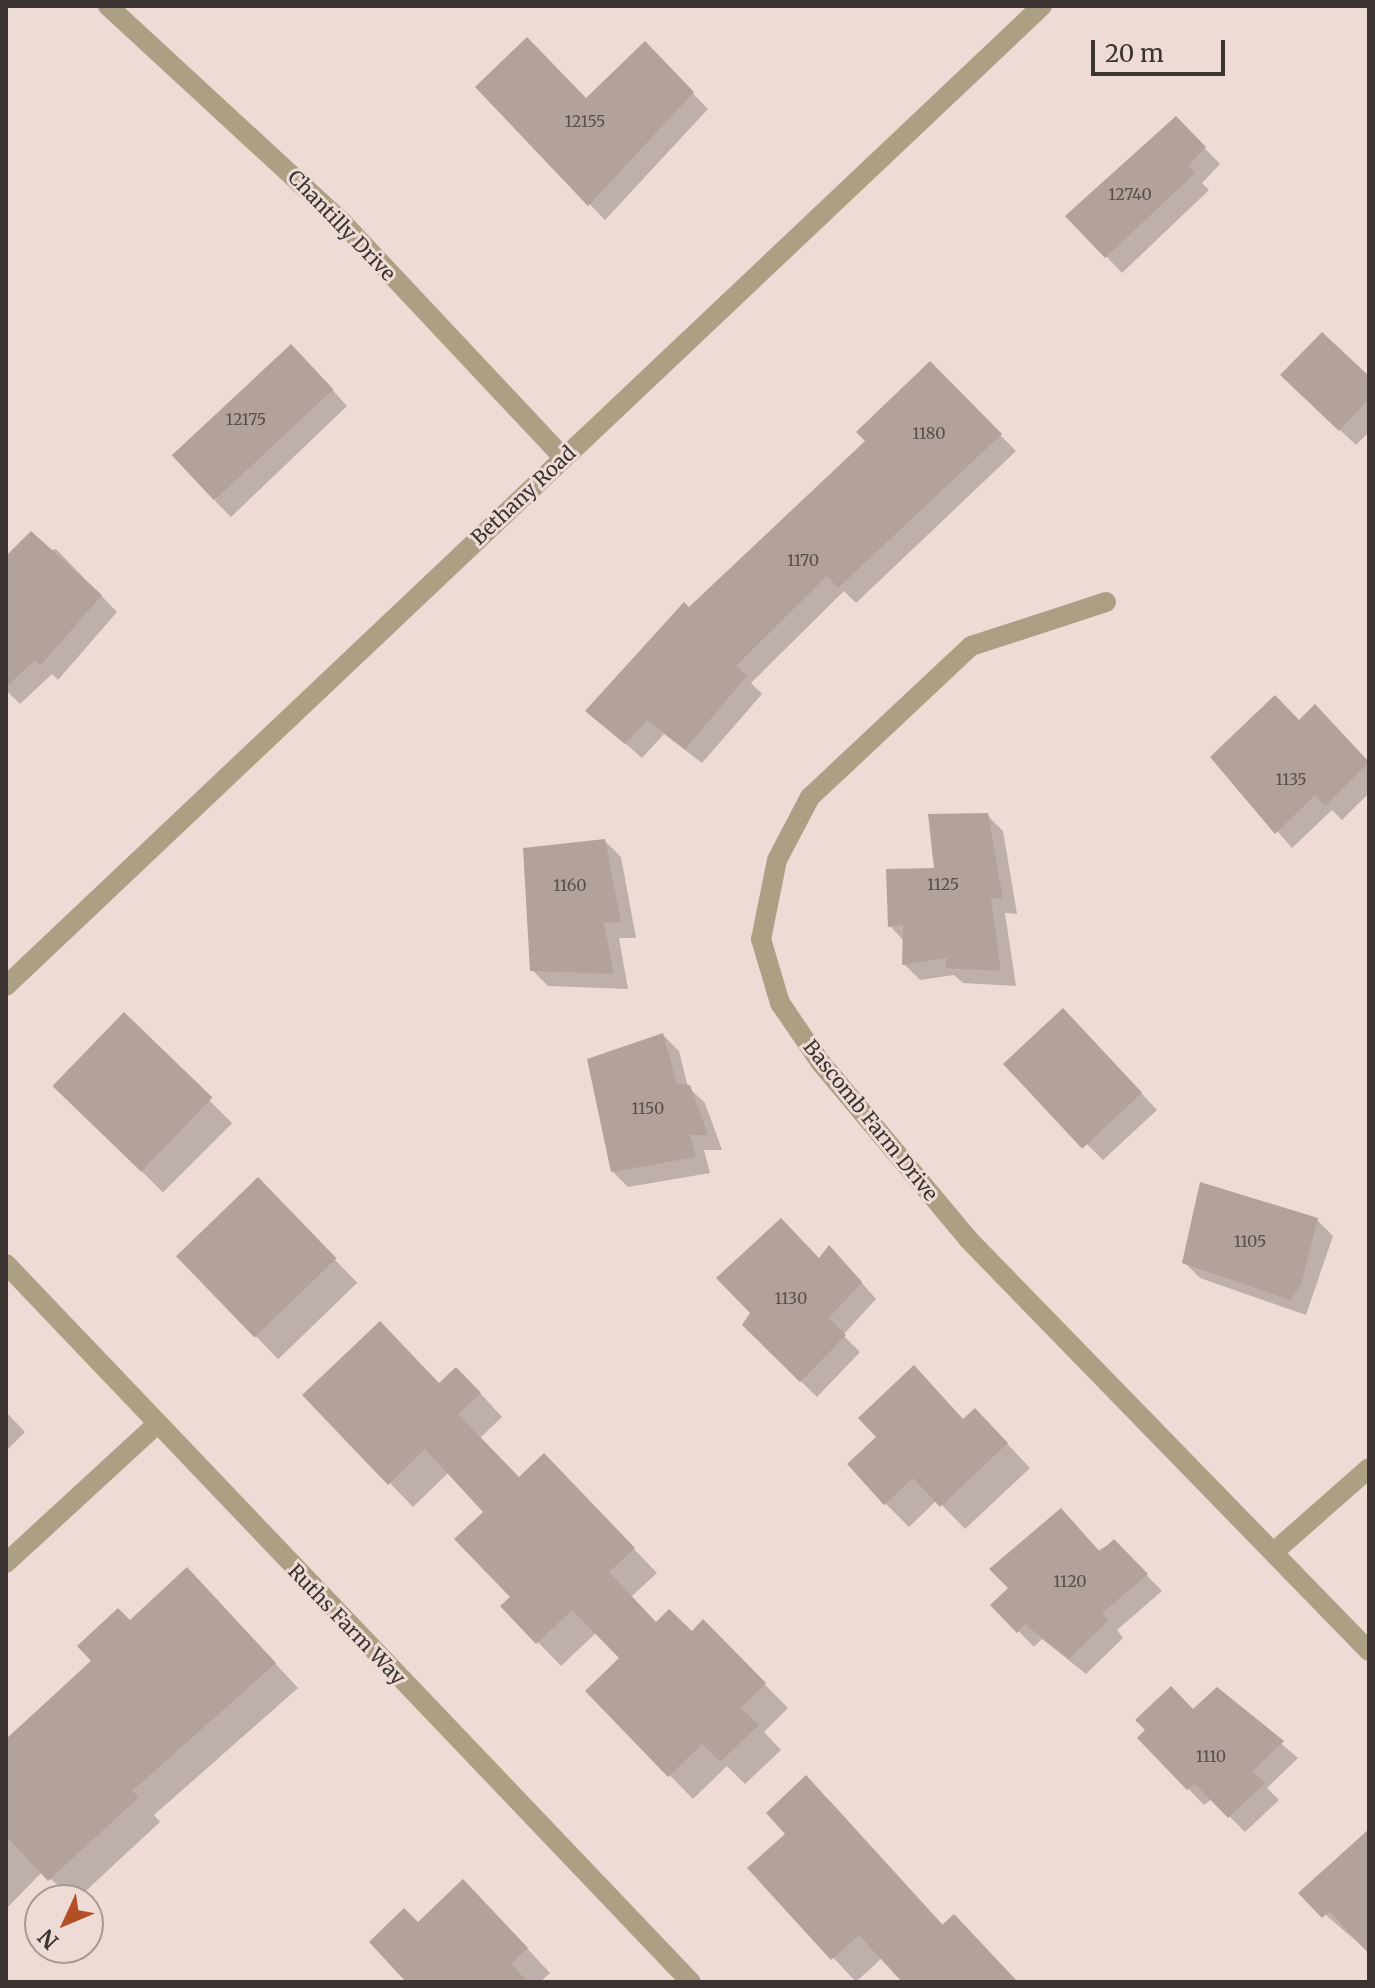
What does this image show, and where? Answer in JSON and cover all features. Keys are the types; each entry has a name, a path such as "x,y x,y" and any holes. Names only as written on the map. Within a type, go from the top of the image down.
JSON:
{"street":[{"name":"Chantilly Drive","path":"108,6 343,223 563,457"},
{"name":"Bethany Road","path":"6,986 1042,6"},
{"name":"Bascomb Farm Drive","path":"1106,602 971,646 810,797 777,860 761,939 780,1003 821,1063 968,1239 1369,1651"},
{"name":"Ruths Farm Way","path":"6,1264 678,1978"},
{"path":"6,1563 156,1425"},
{"path":"1275,1551 1369,1468"}],"building":[{"path":"527,37 586,98 645,41 694,92 588,206 475,87"},
{"path":"1176,116 1206,147 1188,166 1195,173 1105,258 1065,216"},
{"path":"1322,332 1369,376 1369,399 1339,431 1280,375"},
{"path":"291,344 333,389 214,501 172,455"},
{"path":"930,361 1002,434 838,588 827,576 736,666 747,676 685,749 647,720 625,744 585,711 684,602 689,607 865,441 856,432"},
{"path":"31,531 102,595 41,665 35,660 6,687 6,556"},
{"path":"1275,695 1299,720 1315,704 1369,762 1325,806 1315,795 1275,834 1210,757"},
{"path":"988,813 1003,899 991,898 1001,971 945,968 947,958 902,965 903,924 888,927 886,869 934,868 928,814"},
{"path":"605,839 621,922 604,923 614,974 530,971 523,848"},
{"path":"1063,1008 1142,1093 1082,1149 1003,1064"},
{"path":"124,1012 212,1097 141,1172 52,1086"},
{"path":"663,1033 677,1084 690,1085 708,1135 690,1135 696,1157 611,1172 587,1059"},
{"path":"258,1177 336,1258 254,1337 176,1256"},
{"path":"1200,1182 1318,1218 1301,1284 1290,1300 1182,1263"},
{"path":"781,1218 819,1258 829,1245 862,1282 829,1318 846,1335 800,1382 742,1325 750,1313 716,1278"},
{"path":"380,1321 439,1383 456,1367 481,1393 458,1414 519,1477 544,1453 635,1548 609,1572 656,1622 669,1609 692,1631 703,1619 766,1683 741,1708 759,1725 720,1762 702,1744 668,1777 585,1691 619,1658 572,1610 536,1644 500,1606 510,1597 454,1539 483,1512 425,1449 388,1485 302,1395"},
{"path":"914,1365 963,1419 975,1408 1008,1443 940,1507 913,1478 884,1505 847,1464 876,1437 858,1418"},
{"path":"1061,1508 1100,1552 1114,1539 1148,1574 1102,1613 1108,1621 1069,1659 1025,1624 1017,1633 990,1605 1008,1588 989,1569"},
{"path":"187,1567 276,1663 132,1791 139,1797 48,1881 6,1836 6,1739 91,1661 77,1646 118,1608 130,1620"},
{"path":"1171,1686 1193,1709 1217,1687 1284,1741 1253,1771 1265,1783 1228,1818 1195,1784 1187,1790 1137,1738 1145,1730 1135,1720"},
{"path":"806,1775 942,1925 954,1914 1018,1982 902,1982 859,1935 831,1960 747,1868 785,1834 766,1813"},
{"path":"1369,1829 1369,1954 1329,1911 1322,1918 1298,1893"},
{"path":"463,1879 528,1948 511,1964 528,1982 406,1982 369,1942 404,1908 418,1922"}]}
